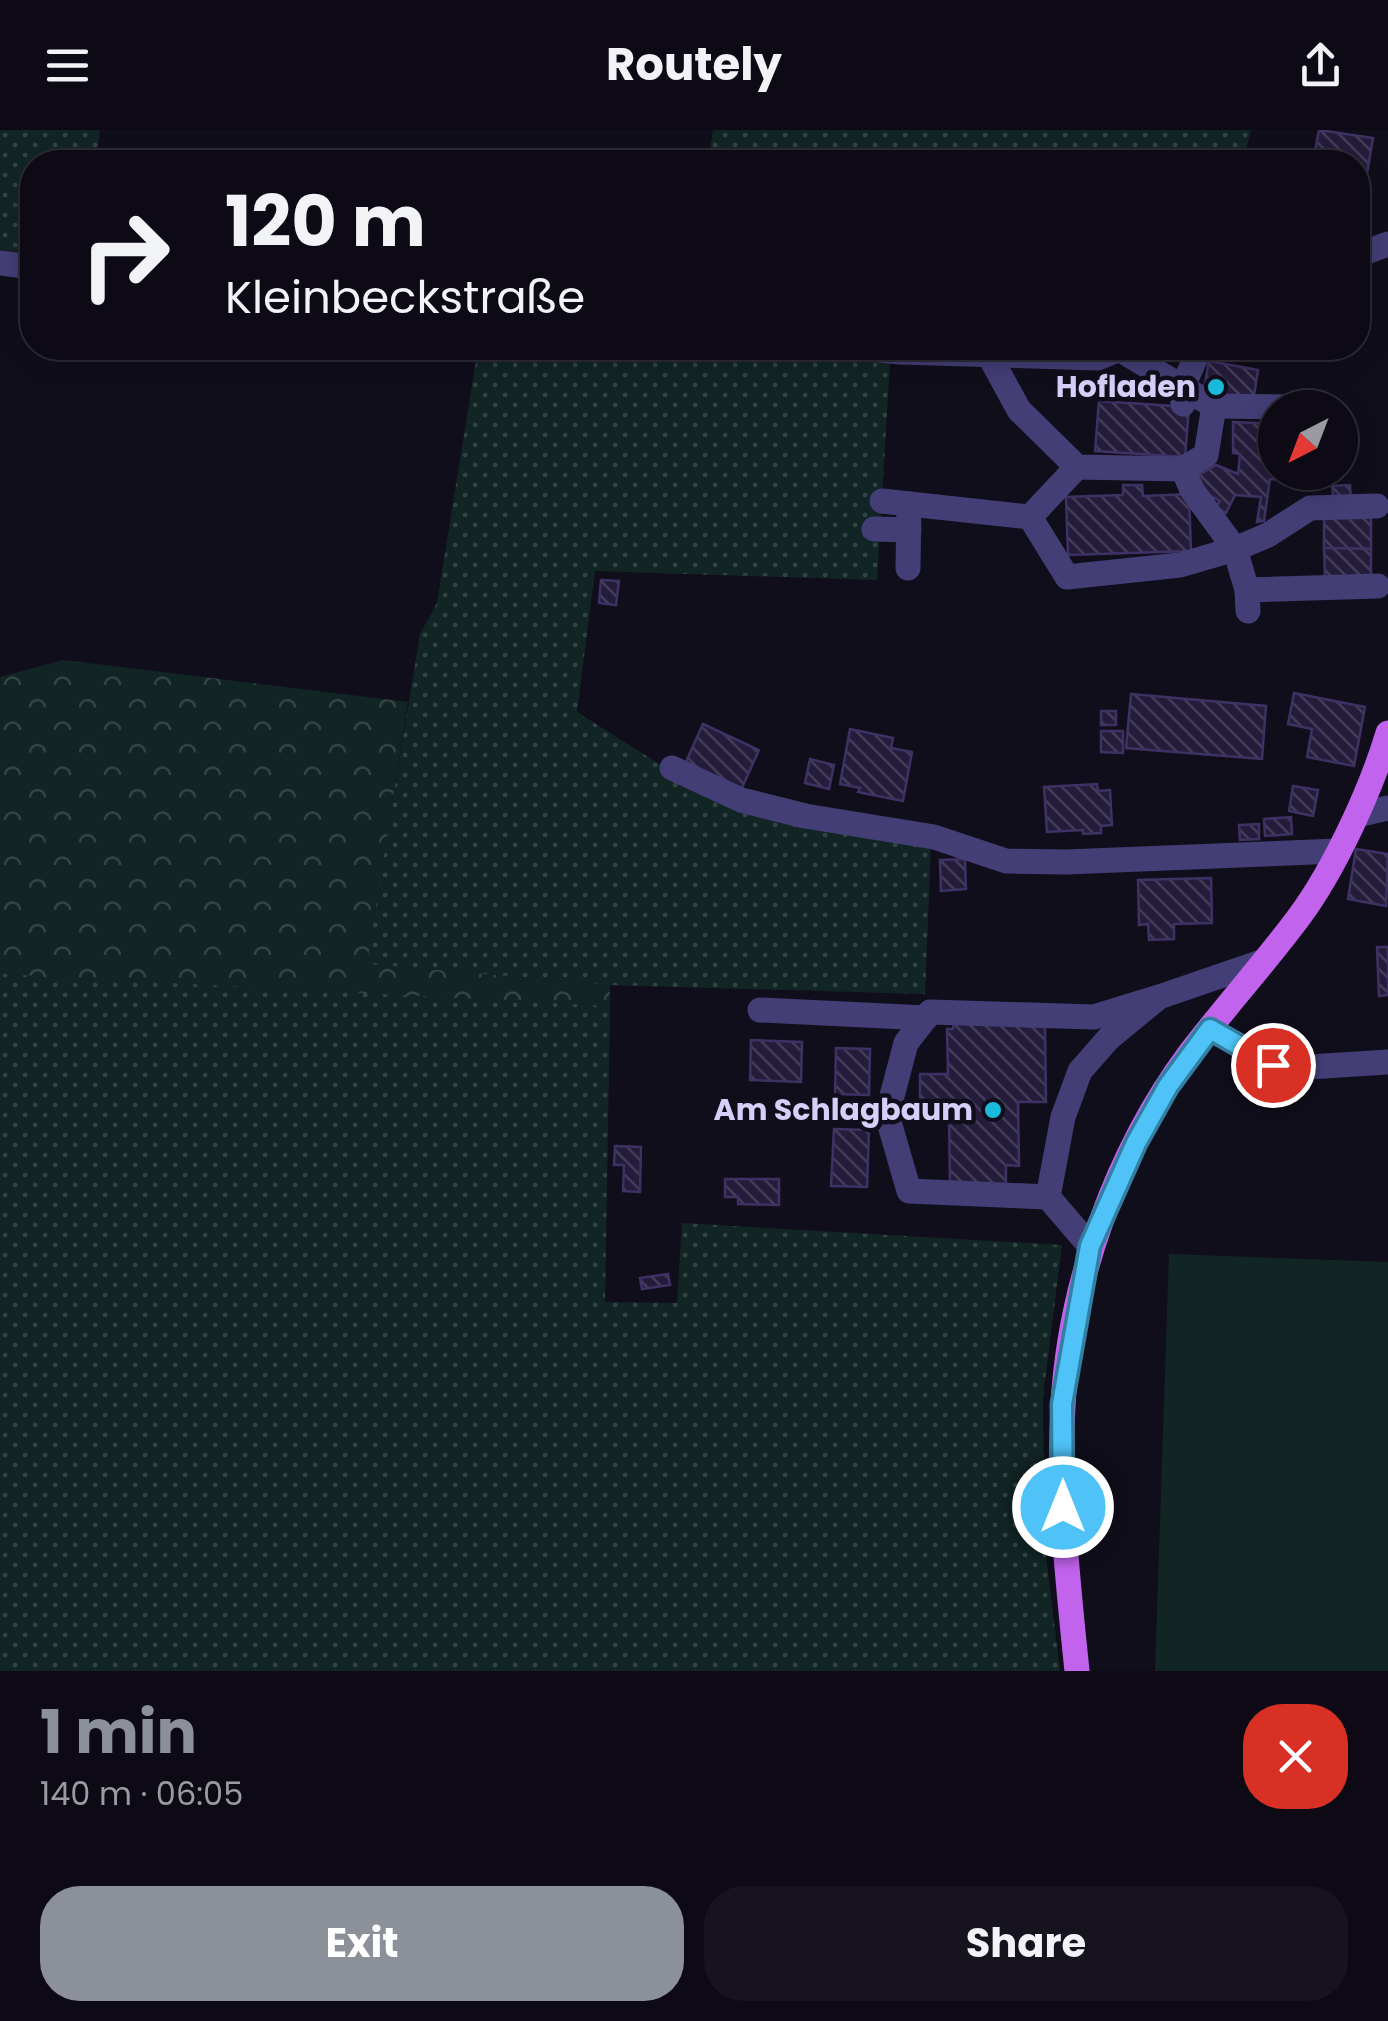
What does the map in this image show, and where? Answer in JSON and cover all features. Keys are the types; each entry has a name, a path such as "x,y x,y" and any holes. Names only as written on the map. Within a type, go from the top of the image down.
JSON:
{"main road":[{"path":"1077,1671 1064,1542 1062,1404 1090,1246 1136,1143 1168,1086 1302,913 1357,816 1388,733"}],"street":[{"path":"992,360 1019,410 1077,466 1183,469 1206,455 1214,406"},
{"path":"1134,360 1172,394 1214,406 1258,407"},
{"path":"1172,394 1193,360"},
{"path":"1030,517 1077,466"},
{"path":"1183,469 1192,490 1236,550 1248,600 1378,586"},
{"path":"882,501 1030,517"},
{"path":"908,568 909,504"},
{"path":"1030,517 1067,577 1180,565 1236,550 1310,508 1377,506"},
{"path":"874,529 909,530"},
{"path":"672,768 741,800 805,816 934,837 1006,860 1084,861 1337,851"},
{"path":"1357,816 1388,808"},
{"path":"1090,1246 1048,1197 910,1191 887,1115 906,1043 930,1012 1094,1016 1264,961"},
{"path":"1048,1197 1063,1116 1080,1071 1110,1038 1159,997"},
{"path":"760,1010 926,1018"},
{"path":"1210,1029 1273,1065 1294,1068 1388,1062"}],"green space":[{"path":"0,130 100,130 98,150 20,150 20,252 0,250"},
{"path":"713,130 1251,130 1246,150 710,150"},
{"path":"476,360 890,363 877,580 595,571 577,712 672,772 931,844 925,994 609,985 366,964 420,634 437,603"},
{"path":"63,660 408,702 367,964 610,985 610,1006 0,974 0,677"},
{"path":"0,973 610,1006 605,1302 677,1303 682,1223 1062,1245 1043,1397 1044,1540 1060,1671 0,1671"},
{"path":"1169,1254 1388,1262 1388,1671 1155,1671"}],"building":[{"path":"1319,130 1373,138 1370,156 1370,150 1315,150"},
{"path":"1209,361 1258,370 1253,402 1203,394"},
{"path":"1099,401 1189,407 1185,457 1095,451"},
{"path":"1233,422 1258,423 1258,490 1268,490 1264,521 1257,522 1261,497 1235,495 1226,513 1215,507 1220,501 1194,487 1199,475 1216,465 1238,474 1240,454 1233,453"},
{"path":"1123,485 1142,485 1143,496 1189,494 1191,551 1068,555 1066,497 1123,495"},
{"path":"1332,490 1350,490 1351,502 1334,503"},
{"path":"1324,517 1371,517 1371,549 1324,548"},
{"path":"1324,548 1371,549 1371,579 1325,579"},
{"path":"601,580 619,581 616,605 599,603"},
{"path":"1294,693 1365,707 1354,766 1307,757 1312,729 1288,724"},
{"path":"1131,694 1266,706 1262,759 1126,748"},
{"path":"1101,711 1116,711 1116,725 1101,725"},
{"path":"703,724 759,750 741,790 685,764"},
{"path":"850,729 893,738 891,748 912,752 903,801 858,792 860,788 840,784"},
{"path":"1101,731 1123,731 1123,753 1101,752"},
{"path":"810,759 834,765 829,789 805,783"},
{"path":"1097,784 1098,791 1110,790 1112,825 1101,826 1101,833 1047,832 1044,787"},
{"path":"1293,786 1318,790 1313,816 1289,811"},
{"path":"1291,817 1292,834 1265,836 1264,819"},
{"path":"1259,824 1259,839 1240,840 1239,825"},
{"path":"1356,849 1388,854 1386,906 1348,899"},
{"path":"965,859 966,889 941,891 940,860"},
{"path":"1211,878 1212,923 1174,924 1174,939 1149,940 1148,924 1139,925 1138,880"},
{"path":"1377,947 1388,947 1388,995 1379,996"},
{"name":"Am Schlagbaum","path":"954,1023 1045,1023 1046,1102 1018,1102 1019,1166 1006,1165 1006,1184 950,1184 949,1117 968,1117 968,1103 920,1103 920,1074 948,1074 947,1029 953,1029"},
{"path":"751,1040 802,1042 801,1082 750,1080"},
{"path":"836,1048 870,1049 869,1095 835,1094"},
{"path":"834,1129 869,1130 867,1187 831,1186"},
{"path":"615,1146 641,1147 640,1192 623,1191 624,1165 614,1165"},
{"path":"725,1179 779,1179 779,1205 738,1204 738,1197 725,1197"},
{"path":"668,1274 670,1285 642,1289 640,1278"}],"place":[{"name":"Hofladen","path":"1216,387"},
{"name":"Am Schlagbaum","path":"993,1110"}],"route":[{"path":"1063,1507 1062,1404 1075,1318 1090,1246 1136,1143 1188,1055 1210,1029 1273,1065"}]}
